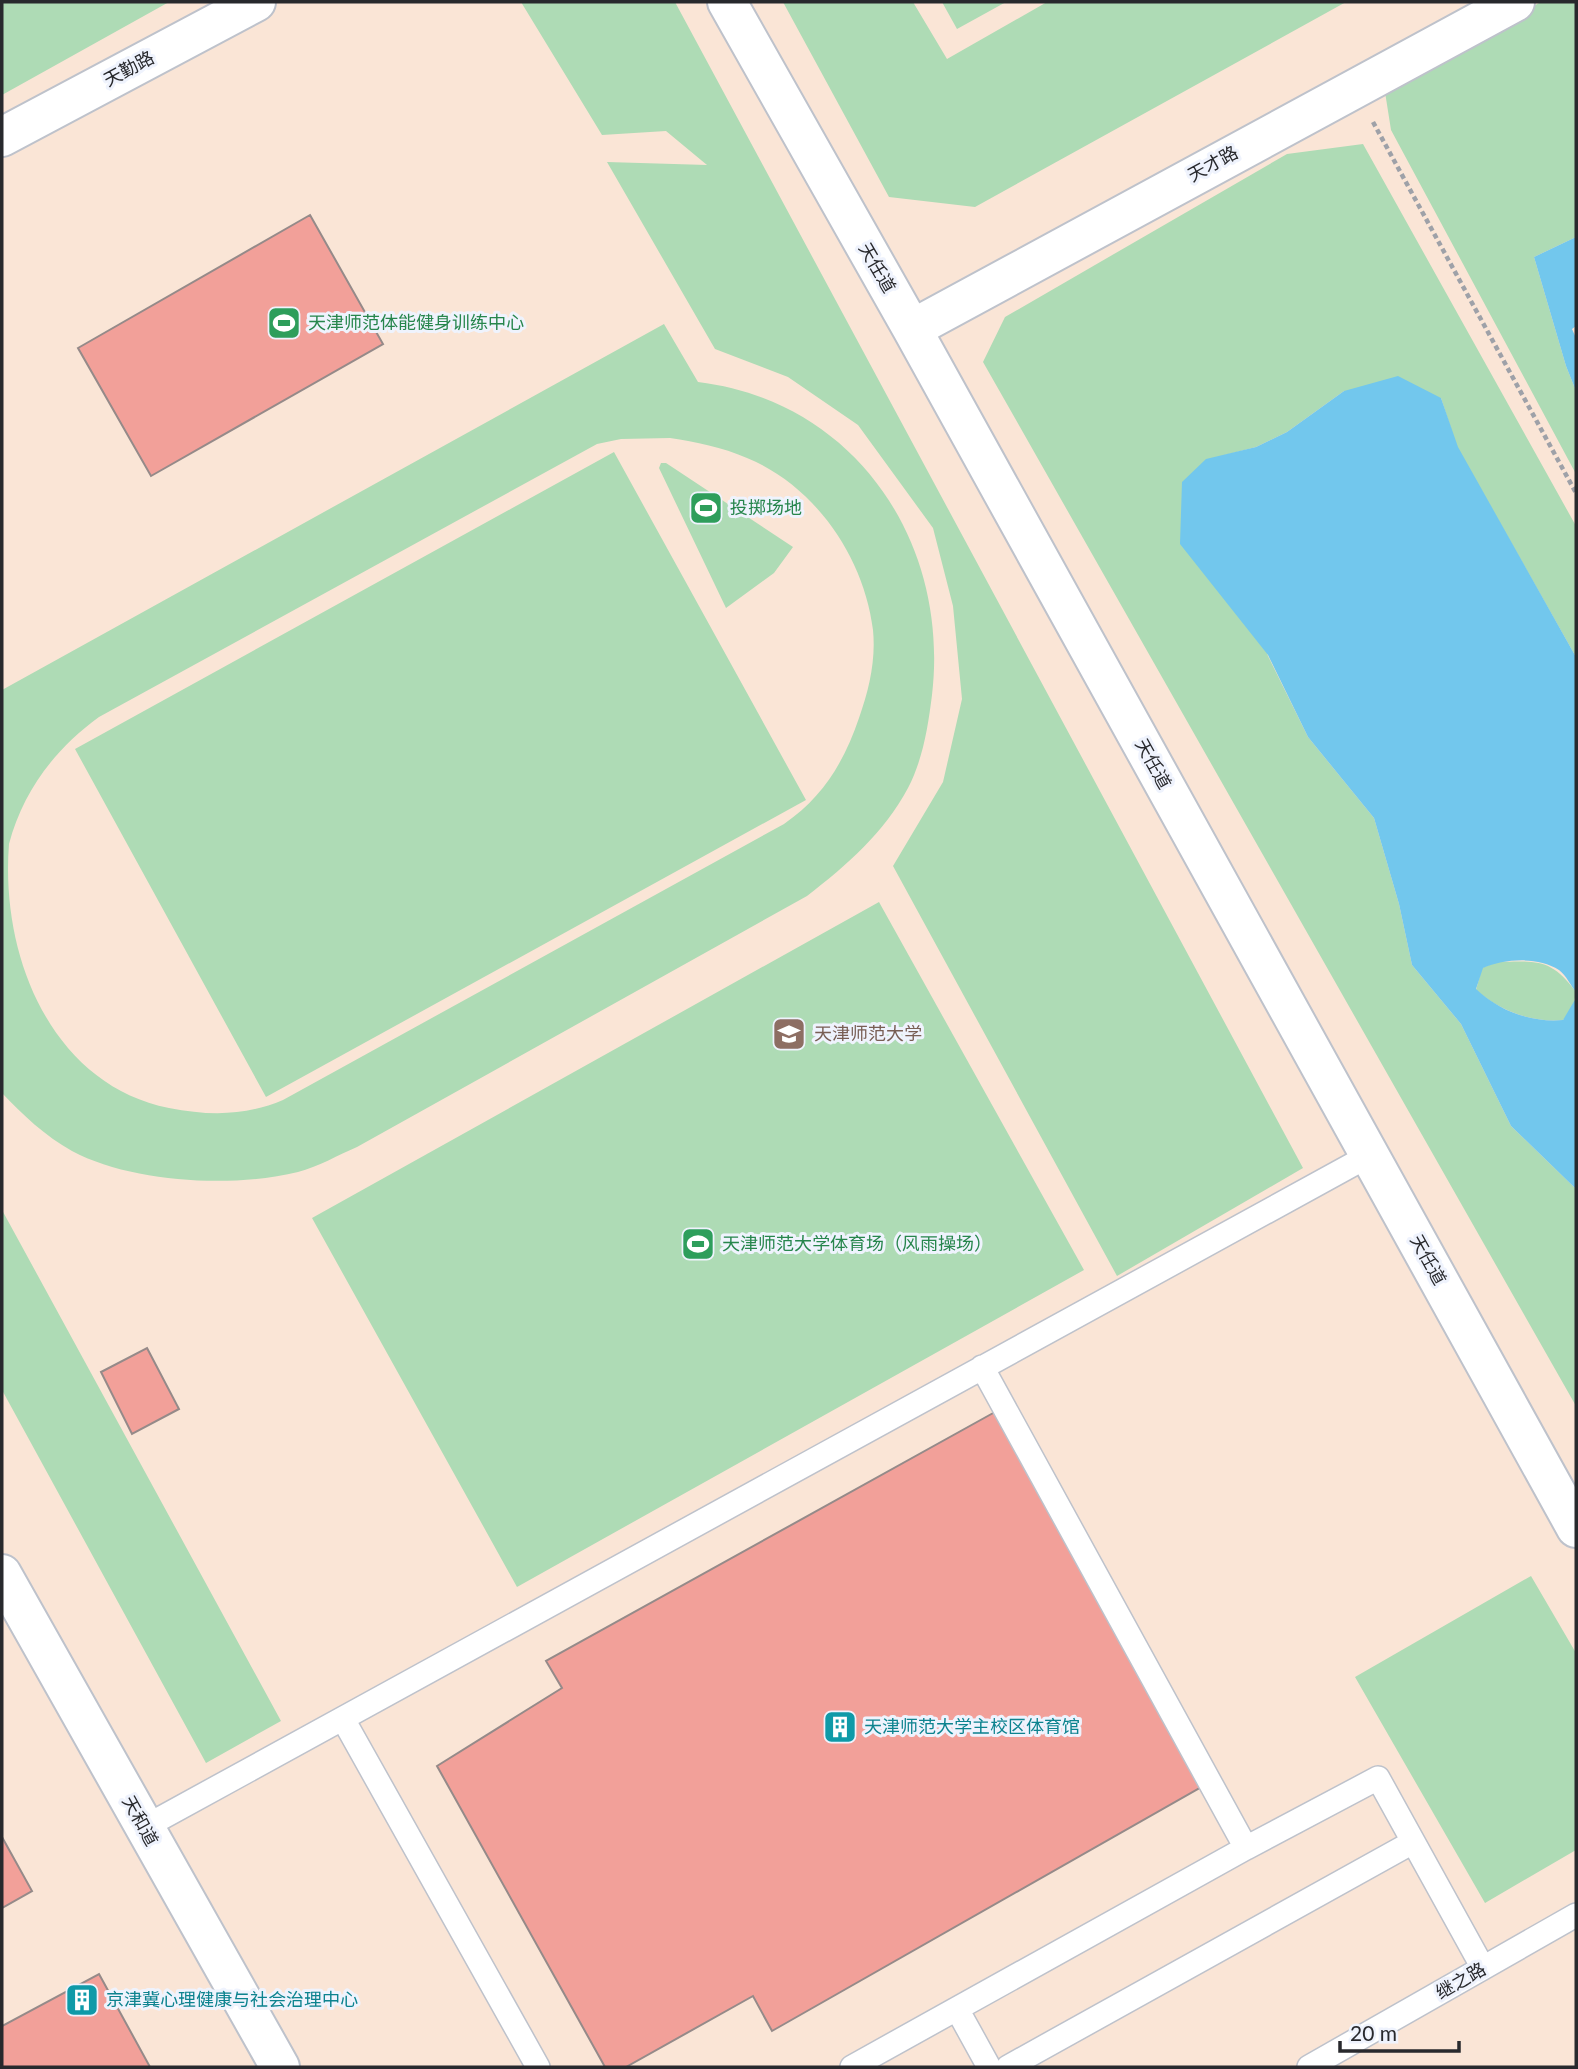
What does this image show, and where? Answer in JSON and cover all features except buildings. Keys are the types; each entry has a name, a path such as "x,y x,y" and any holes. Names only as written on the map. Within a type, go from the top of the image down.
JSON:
{"street":[{"name":"天勤路","path":"2,137 256,2"},
{"name":"天任道","path":"727,2 912,329 1576,1528"},
{"name":"天才路","path":"912,329 1515,2"},
{"name":"天和道","path":"2,1574 280,2067"}],"lane":[{"path":"143,1828 1370,1155"},
{"path":"982,1367 1246,1848"},
{"path":"343,1719 538,2067"},
{"path":"852,2067 1246,1848 1378,1778 1483,1968"},
{"path":"1008,2067 1413,1842"},
{"name":"继之路","path":"1310,2067 1576,1915"},
{"path":"957,2009 989,2067"}],"path":[{"path":"1354,88 1576,493"}],"shaded area":[{"name":"天津师范大学","path":"2,2 1576,2 1576,2067 2,2067"}],"green space":[{"path":"2,2 169,2 2,95"},
{"path":"521,2 675,2 1303,1168 1117,1276 893,866 943,782 962,699 953,606 933,528 858,425 788,377 715,349 607,162 707,165 666,131 602,135"},
{"path":"783,2 913,2 947,59 1047,2 1346,2 975,207 889,197"},
{"path":"942,2 1006,2 957,29"},
{"path":"1541,2 1576,2 1576,237 1534,257 1576,391 1576,474 1391,130 1385,92 1418,68"},
{"path":"1363,144 1576,526 1576,657 1457,447 1441,398 1344,391 1287,432 1256,447 1206,460 1268,656 1308,737 1374,818 1399,904 1412,965 1461,1024 1511,1126 1576,1189 1576,1406 983,362 1005,317 1287,154"},
{"path":"664,324 698,382 754,395 803,417 846,449 881,488 907,534 925,584 934,638 929,719 921,754 908,788 888,820 864,847 807,896 357,1147 305,1170 244,1180 214,1181 153,1176 96,1162 53,1139 2,1093 2,690","holes":["670,438 719,448 747,458 772,470 794,486 832,527 859,576 873,630 873,664 859,718 839,764 821,790 784,824 283,1100 241,1112 184,1111 128,1095 94,1073 65,1044 42,1010 25,972 14,930 9,887 9,844 23,806 55,757 99,717 597,444 621,439"]},
{"path":"614,452 806,800 266,1097 75,749"},
{"name":"投掷场地","path":"661,463 666,463 793,547 774,573 726,608 659,468"},
{"name":"天津师范大学体育场（风雨操场）","path":"879,902 1084,1270 517,1587 312,1218"},
{"path":"1496,962 1533,962 1551,967 1576,992 1573,1008 1563,1020 1540,1020 1495,1004 1476,990 1482,968"},
{"path":"2,1210 281,1721 206,1763 2,1390"},
{"path":"1531,1576 1576,1653 1576,1850 1485,1903 1355,1677"}],"water":[{"path":"1576,237 1576,326 1572,329 1576,338 1576,391 1534,257"},
{"path":"1398,376 1441,398 1458,447 1576,657 1576,992 1559,970 1541,963 1521,960 1483,968 1476,989 1505,1009 1540,1020 1563,1020 1576,998 1576,1189 1511,1126 1461,1024 1412,965 1399,904 1374,818 1308,737 1268,655 1180,544 1182,482 1206,459 1256,447 1287,432 1344,391"}],"place":[{"name":"天津师范体能健身训练中心","path":"284,323"},
{"name":"投掷场地","path":"706,508"},
{"name":"天津师范大学","path":"789,1034"},
{"name":"天津师范大学体育场（风雨操场）","path":"698,1244"},
{"name":"天津师范大学主校区体育馆","path":"840,1727"},
{"name":"京津冀心理健康与社会治理中心","path":"82,2000"}]}
